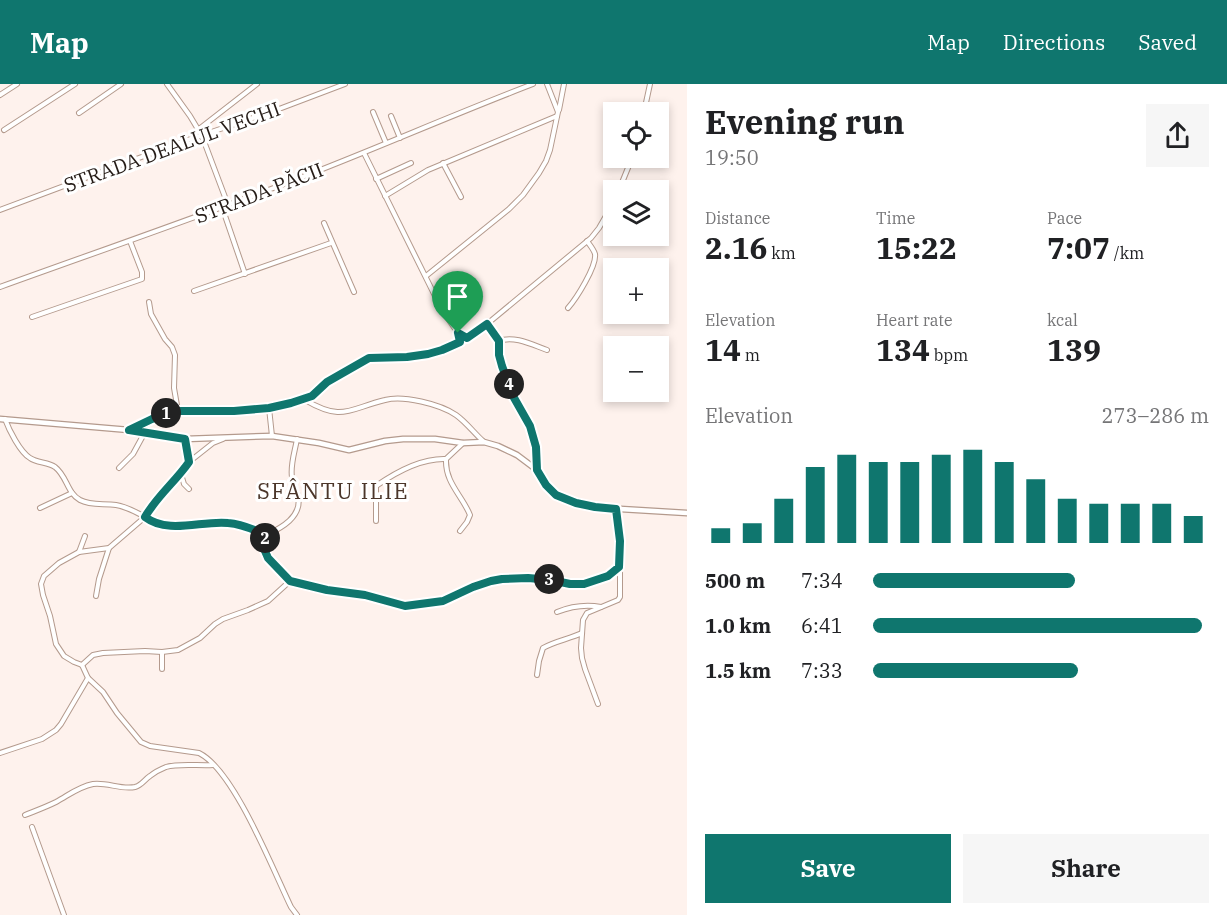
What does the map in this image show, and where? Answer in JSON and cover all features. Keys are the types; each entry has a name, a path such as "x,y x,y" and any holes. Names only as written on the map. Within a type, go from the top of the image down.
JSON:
{"street":[{"path":"0,96 17,84"},
{"path":"4,130 75,84"},
{"path":"79,113 121,84"},
{"path":"167,84 199,129 228,205"},
{"path":"199,129 257,84"},
{"name":"STRADA DEALUL VECHI","path":"0,210 345,84"},
{"name":"STRADA PĂCII","path":"0,287 228,205 364,153 533,84"},
{"path":"547,84 558,114"},
{"path":"426,276 475,237 523,195 533,183 546,161 564,84"},
{"path":"646,102 650,84"},
{"path":"373,112 386,143"},
{"path":"385,196 443,163 558,114"},
{"path":"391,116 400,138"},
{"path":"364,153 442,310 458,333 460,342"},
{"path":"376,179 411,163"},
{"path":"443,163 461,196"},
{"path":"222,207 245,274"},
{"path":"129,430 167,413 178,411 269,408 312,396 327,382 369,358 407,357 442,350 467,338 487,324 587,241 603,221"},
{"path":"324,223 354,292"},
{"path":"32,317 142,279 142,272 130,241"},
{"path":"568,308 588,278 594,261 595,255 587,241"},
{"path":"194,291 332,243"},
{"path":"149,302 151,314 175,355 174,388 178,411"},
{"path":"487,324 499,341 502,366 513,396 530,426 536,447 537,470"},
{"path":"458,333 467,338"},
{"path":"499,341 506,338 513,339 547,350"},
{"path":"304,399 331,412 353,410 386,399 398,398 427,403 456,415 484,442"},
{"path":"269,408 272,436"},
{"path":"2,419 129,430 185,439 272,436 349,450 403,439 484,442 513,452 537,470 546,485 556,495 576,503 616,509 687,513"},
{"path":"2,419 24,453 30,458 56,468 72,493 81,500 125,507 155,523 176,526 215,522 230,523 265,536"},
{"path":"119,468 133,454 145,432"},
{"path":"96,596 109,548 145,517 189,462 213,443 224,438"},
{"path":"185,439 189,462"},
{"path":"265,536 289,523 297,508 298,495 293,485 291,472 297,439"},
{"path":"376,521 376,486 407,467 437,459 446,459 463,443"},
{"path":"446,459 446,469 451,483 470,515 470,519 460,531"},
{"path":"181,473 184,484 189,489"},
{"path":"40,508 72,493"},
{"path":"598,704 582,658 582,633 584,617 587,613 618,600 620,597 620,541 616,509"},
{"path":"79,552 85,536"},
{"path":"265,536 265,551 268,558 290,581 411,606 443,601 473,587 502,579 528,578 584,584 608,576 619,567"},
{"path":"109,548 79,552 59,563 44,576 41,584 43,595 60,652 69,660 82,665 87,678 103,692 141,742 150,746 199,753 214,765 237,796 297,915"},
{"path":"82,665 93,655 103,653 162,652 185,647 223,619 268,601 290,581"},
{"path":"558,612 590,605 602,607"},
{"path":"537,675 538,661 543,648 582,633"},
{"path":"162,652 162,669"},
{"path":"0,753 42,739 56,729 87,678"},
{"path":"25,815 83,787 100,784 136,787 152,774 166,767 214,765"},
{"path":"32,827 64,915"}],"district":[{"name":"SFÂNTU ILIE","path":"333,491"}],"route":[{"path":"487,324 499,341 498,348 502,366 513,396 530,426 536,447 537,470 550,490 576,503 616,509 620,541 619,567 608,576 600,580 578,584 542,579 502,579 483,583 443,601 405,606 365,595 327,590 290,581 268,558 265,551 264,534 241,525 215,522 176,526 155,523 145,517 189,462 185,439 129,430 137,425 178,411 234,411 269,408 291,403 312,396 327,382 364,360 376,357 407,357 442,350 460,342 458,333 467,338 487,324"}]}
